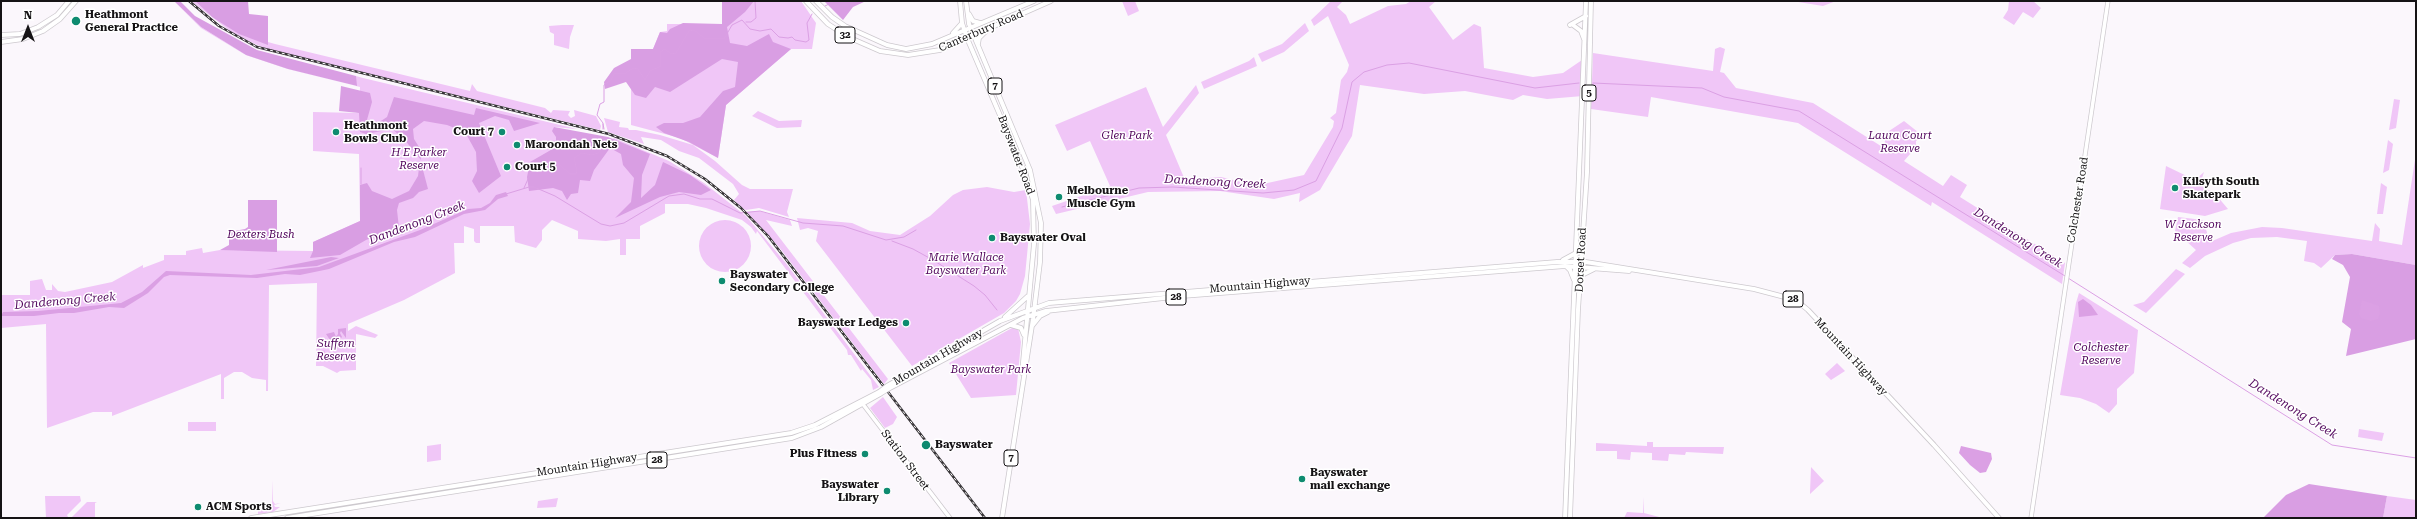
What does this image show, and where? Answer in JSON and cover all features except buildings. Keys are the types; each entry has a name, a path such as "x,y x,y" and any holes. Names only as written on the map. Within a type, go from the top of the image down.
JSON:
{"main road":[{"path":"1,36 20,34 38,27 57,15 69,1"},
{"path":"1,42 23,39 43,31 60,19 76,1"},
{"name":"Canterbury Road","path":"806,1 821,18 843,34 868,46 893,54 926,53 958,42 1051,1"},
{"name":"Canterbury Road","path":"816,1 832,17 845,26 896,48 921,48 1031,2"},
{"name":"Bayswater Road","path":"960,1 962,23 967,38 1005,125 1039,210 1041,244 1033,314"},
{"name":"Bayswater Road","path":"966,1 970,28 1030,170 1035,200 1034,244 1027,317"},
{"name":"Dorset Road","path":"1565,518 1572,379 1586,1"},
{"name":"Dorset Road","path":"1570,518 1577,379 1580,276 1587,172 1591,1"},
{"name":"Colchester Road","path":"2031,518 2108,1"},
{"path":"1031,2 1034,8"},
{"path":"966,8 972,20 981,24"},
{"path":"1585,41 1581,31 1571,25 1586,16"},
{"path":"942,40 957,30 962,23"},
{"path":"979,48 979,38 990,27"},
{"path":"958,42 967,45 976,59"},
{"path":"893,54 896,48"},
{"path":"1005,125 1011,122"},
{"path":"1011,140 1017,138"},
{"path":"1580,172 1587,172"},
{"path":"1034,244 1041,244"},
{"path":"1557,262 1576,253"},
{"name":"Mountain Highway","path":"1254,288 1385,281 1557,262 1635,271 1762,290 1796,300 1808,310 1934,445 1999,518"},
{"name":"Mountain Highway","path":"286,518 792,438 816,430 879,393 912,371 1000,321 1034,307 1049,303 1182,294 1376,276 1565,266 1576,264"},
{"name":"Mountain Highway","path":"1581,264 1598,268 1635,271"},
{"path":"1565,266 1570,270 1575,284"},
{"path":"1580,276 1587,271 1598,268"},
{"path":"1376,276 1378,279 1385,281"},
{"path":"1036,293 1039,301 1049,303"},
{"path":"1000,321 1026,299 1029,294"},
{"name":"Mountain Highway","path":"888,387 940,363 1033,314 1069,307 1182,294"},
{"path":"1079,300 1081,303 1098,304"},
{"path":"1069,307 1071,301"},
{"path":"1032,326 1040,316 1060,309"},
{"name":"7","path":"1002,518 1033,314"},
{"name":"7","path":"1021,390 1027,317"},
{"path":"1010,325 1021,328 1024,341"},
{"path":"970,338 974,345"},
{"path":"912,371 913,373 940,363"},
{"path":"1572,379 1577,379"},
{"name":"Mountain Highway","path":"253,518 783,434 813,426 862,403"},
{"name":"Station Street","path":"862,403 950,518"},
{"path":"1570,422 1575,419"},
{"path":"1568,458 1573,458"},
{"path":"1566,490 1572,490"}],"green space":[{"path":"174,1 201,27 245,54 201,28"},
{"path":"174,1 180,1 195,16 257,50 356,76 357,86 288,69 246,55 201,27"},
{"path":"191,1 195,1 212,17 268,44 268,42 470,91 472,84 477,91 545,108 551,113 553,110 570,111 568,115 571,118 575,116 574,110 596,116 601,126 600,130 266,49 234,34"},
{"path":"195,1 248,1 249,14 268,16 268,45 239,34 212,17"},
{"path":"722,1 801,1 816,23 812,49 791,49 726,105 718,158 680,138 631,125 631,49 653,49 660,32 667,31 667,24 722,24"},
{"path":"722,1 754,1 745,12 727,27 730,43 747,46 769,34 773,42 791,49 726,105 718,158 689,142 664,133 656,127 664,123 683,123 700,117 723,91 735,87 738,62 722,59 670,92 655,87 646,98 635,95 626,82 605,89 604,82 614,68 631,59 631,49 653,49 660,32 667,33 670,29 683,23 722,24"},
{"path":"824,1 866,1 853,7 843,20"},
{"path":"1122,1 1135,1 1139,11 1128,16"},
{"name":"Glen Park","path":"1331,1 1343,1 1337,7 1346,15 1350,24 1388,6 1406,4 1411,1 1436,1 1429,7 1453,40 1474,24 1481,27 1484,68 1533,77 1563,73 1582,60 1583,96 1547,99 1523,95 1513,100 1465,91 1424,94 1360,85 1352,136 1320,190 1299,202 1300,193 1274,199 1220,191 1148,192 1056,214 1052,206 1110,186 1090,141 1067,151 1055,125 1146,87 1163,127 1196,85 1199,93 1166,135 1185,180 1221,177 1250,184 1263,184 1304,175 1333,127 1334,121 1330,118 1336,113 1341,80 1347,72 1349,65 1328,16 1314,26 1311,20"},
{"path":"1792,1 1836,1 1823,6"},
{"path":"2009,1 2033,1 2041,8 2033,18 2023,12 2014,25 2003,18 2008,10"},
{"path":"1305,23 1309,31 1284,52 1262,62 1258,54 1282,44"},
{"path":"574,25 570,37 569,49 554,45 554,34 550,32 549,26"},
{"name":"Laura Court Reserve","path":"1720,47 1725,49 1720,72 1724,73 1736,88 1813,103 1884,148 1886,133 1904,121 1923,136 1916,141 1916,147 1904,161 1943,186 1951,175 1967,185 1960,197 2065,263 2062,284 1932,202 1931,206 1798,123 1651,97 1648,117 1591,109 1593,53 1713,71 1715,49"},
{"path":"245,54 289,69 356,86 288,69"},
{"path":"1254,57 1257,66 1204,89 1201,82 1249,61"},
{"path":"356,76 577,129 554,127 573,178 614,138 669,161 704,183 746,216 785,262 879,387 873,390 871,380 862,369 861,371 851,355 848,355 847,350 757,231 756,234 751,227 742,220 706,208 688,204 665,204 665,213 640,226 640,239 626,239 626,255 620,255 620,239 606,241 578,239 578,231 552,220 542,230 542,240 536,248 515,242 514,226 480,226 480,243 476,243 474,241 474,229 464,226 464,243 454,243 455,273 404,300 348,324 348,331 356,326 378,335 375,338 356,334 356,370 340,371 337,373 323,366 316,366 317,283 269,285 268,391 266,391 266,380 252,378 242,372 234,372 224,378 224,399 221,399 221,374 112,416 112,412 93,412 47,428 46,324 1,328 1,295 30,295 30,281 42,279 46,290 52,290 52,284 58,291 65,292 112,282 143,265 143,268 164,260 164,255 186,255 186,251 202,248 203,253 220,250 313,251 313,242 360,221 359,154 313,151 313,112 359,113 360,87 356,86"},
{"path":"341,86 370,93 372,102 365,127 375,125 387,117 394,97 474,115 476,108 540,123 514,131 509,120 495,116 479,123 501,176 479,193 472,181 477,171 476,152 465,132 447,125 424,121 413,129 414,139 419,147 421,160 404,139 392,129 366,134 360,132 359,113 339,111"},
{"path":"2394,99 2400,100 2396,128 2389,130"},
{"path":"758,111 779,121 802,120 801,127 777,128 752,116"},
{"path":"604,118 620,122 619,127 660,135 693,145 715,161 742,185 750,189 793,189 787,212 789,217 759,208 746,210 742,208 734,200 739,194 733,184 699,158 679,151 661,140 641,137 644,144 608,132"},
{"path":"554,127 608,137 650,154 642,175 641,198 655,185 663,162 690,175 711,190 701,195 679,192 660,197 615,218 631,202 634,178 623,165 621,154 610,148 594,170 590,181 580,180 578,193 571,194 567,200 562,191 553,188 529,191 527,177 530,162 556,147 556,137 552,131"},
{"path":"2388,140 2393,144 2389,170 2383,173"},
{"name":"W Jackson Reserve","path":"2416,153 2416,265 2352,254 2335,255 2321,268 2314,263 2304,261 2307,241 2277,237 2251,238 2233,243 2205,256 2190,268 2182,263 2196,250 2175,231 2178,217 2203,220 2210,242 2231,233 2262,227 2282,228 2372,241 2375,223 2380,229 2379,241 2402,245"},
{"path":"2166,166 2195,180 2204,172 2200,184 2217,196 2228,209 2205,216 2160,209"},
{"path":"419,168 423,170 428,189 419,192 413,198 399,203 397,210 399,228 366,240 340,255 310,258 313,251 313,242 360,221 360,185 367,183 372,191 392,199 409,191 418,176"},
{"path":"2381,183 2387,187 2383,214 2377,214"},
{"name":"Marie Wallace Bayswater Park","path":"987,187 1014,192 1026,190 1030,224 1025,276 1020,294 1016,301 1004,313 912,366 816,241 818,231 808,228 800,230 797,218 852,223 870,231 900,235 930,216 953,195 963,190"},
{"name":"Dexters Bush","path":"248,200 277,200 277,252 220,250 229,245 229,232 248,227"},
{"path":"759,211 790,220 792,226 766,220 888,379 884,384 779,247 746,212"},
{"path":"725,220 739,224 747,232 751,246 747,260 739,268 725,272 711,268 703,260 699,246 703,232 711,224"},
{"path":"2352,254 2416,265 2416,339 2346,356 2351,329 2342,322 2350,277 2343,265 2332,259 2335,255"},
{"path":"331,257 339,258 317,266 266,270"},
{"path":"2176,269 2185,274 2146,313 2133,305 2144,302"},
{"name":"Colchester Reserve","path":"2079,293 2138,330 2134,373 2117,389 2117,404 2109,413 2096,404 2080,398 2060,395"},
{"name":"Bayswater Park","path":"1012,328 1018,328 1021,342 1016,395 971,398 949,363"},
{"path":"1837,363 1845,371 1831,380 1825,374"},
{"path":"883,397 897,417 893,424 885,428 870,408"},
{"path":"188,422 216,422 216,431 188,431"},
{"path":"2359,429 2384,433 2382,441 2358,437"},
{"path":"1647,442 1653,442 1653,447 1724,447 1723,454 1686,452 1685,455 1669,454 1668,461 1652,460 1652,453 1631,452 1630,460 1617,459 1617,451 1596,451 1596,443 1647,446"},
{"path":"441,444 441,460 427,462 427,446"},
{"path":"1811,467 1824,481 1810,494 1810,492"},
{"path":"273,480 273,501 275,504 281,503 274,505 275,507 280,507 273,512 258,514 258,510 268,508 272,504"},
{"path":"2309,484 2387,496 2383,518 2263,518 2286,495"},
{"path":"45,496 80,496 81,501 67,515 68,517 46,518"},
{"path":"2387,496 2416,500 2416,518 2383,518"},
{"path":"1644,497 1644,513 1663,518 1624,518 1627,512 1643,513"},
{"path":"558,498 556,507 537,508 538,501"},
{"path":"87,502 97,502 95,503 95,518 71,518"}],"shaded area":[{"path":"506,192 508,196 498,199 485,210 464,214 415,237 394,242 329,269 300,275 285,274 257,278 170,275 164,277 148,293 124,308 109,307 74,313 34,316 1,316 3,312 38,311 121,303 142,292 166,271 251,275 319,267 420,230 468,209 481,208 490,203 496,195"},
{"path":"2083,299 2091,305 2098,315 2079,317 2078,302"},
{"path":"2362,300 2379,306 2380,313 2378,319 2371,321 2361,318 2359,314"},
{"path":"346,328 346,338 341,331 340,333 342,337 338,341 330,340 326,334 334,332 336,337 338,334 338,329"},
{"path":"1961,446 1991,453 1992,459 1986,472 1980,473 1970,465 1959,453"}],"waterway":[{"path":"746,22 751,22 756,18 755,1"},
{"path":"825,6 835,1"},
{"path":"603,129 603,123 597,115 600,104 604,102 604,85 611,80 614,74 626,73 633,68 638,69 645,80 650,71 661,66 660,52 665,49 671,54 676,53 689,31 694,30 704,38 724,39 732,25 742,20 750,29 760,31 771,29 779,37 792,37 795,40 806,42 809,40 807,23 812,14"},
{"name":"Dandenong Creek","path":"1062,207 1139,188 1173,187 1263,193 1294,190 1316,181 1342,128 1352,82 1364,72 1387,65 1409,63 1535,88 1579,83"},
{"name":"Dandenong Creek","path":"1593,83 1702,88 1724,97 1799,111 2065,276"},
{"path":"603,124 604,129"},
{"path":"524,188 532,170 548,163 560,165 570,174 576,174 577,171 574,158 582,153 592,155 598,153 602,147 604,138"},
{"path":"361,168 361,184"},
{"name":"Dandenong Creek","path":"506,194 529,187 534,187 555,196 601,224 610,226 624,223 669,196 684,194 700,199 712,199 740,213 760,211 803,223 843,226 886,240 904,237 916,230"},
{"path":"892,241 913,249 974,286 985,295 997,310"},
{"name":"Dandenong Creek","path":"2068,278 2332,445 2416,458"}],"railway":[{"path":"189,1 219,26 257,47 609,134 667,156 705,179 741,208 768,236 985,518"}],"place":[{"name":"Heathmont General Practice","path":"76,21"},
{"name":"Heathmont Bowls Club","path":"336,132"},
{"name":"Court 7","path":"502,132"},
{"name":"Maroondah Nets","path":"517,145"},
{"name":"Court 5","path":"507,167"},
{"name":"Kilsyth South Skatepark","path":"2175,188"},
{"name":"Melbourne Muscle Gym","path":"1059,197"},
{"name":"Bayswater Oval","path":"992,238"},
{"name":"Bayswater Secondary College","path":"722,281"},
{"name":"Bayswater Ledges","path":"906,323"},
{"name":"Bayswater","path":"926,445"},
{"name":"Plus Fitness","path":"865,454"},
{"name":"Bayswater mail exchange","path":"1302,479"},
{"name":"Bayswater Library","path":"887,491"},
{"name":"ACM Sports","path":"198,507"}],"park label":[{"name":"H E Parker Reserve","path":"419,159"},
{"name":"Suffern Reserve","path":"336,350"}]}
